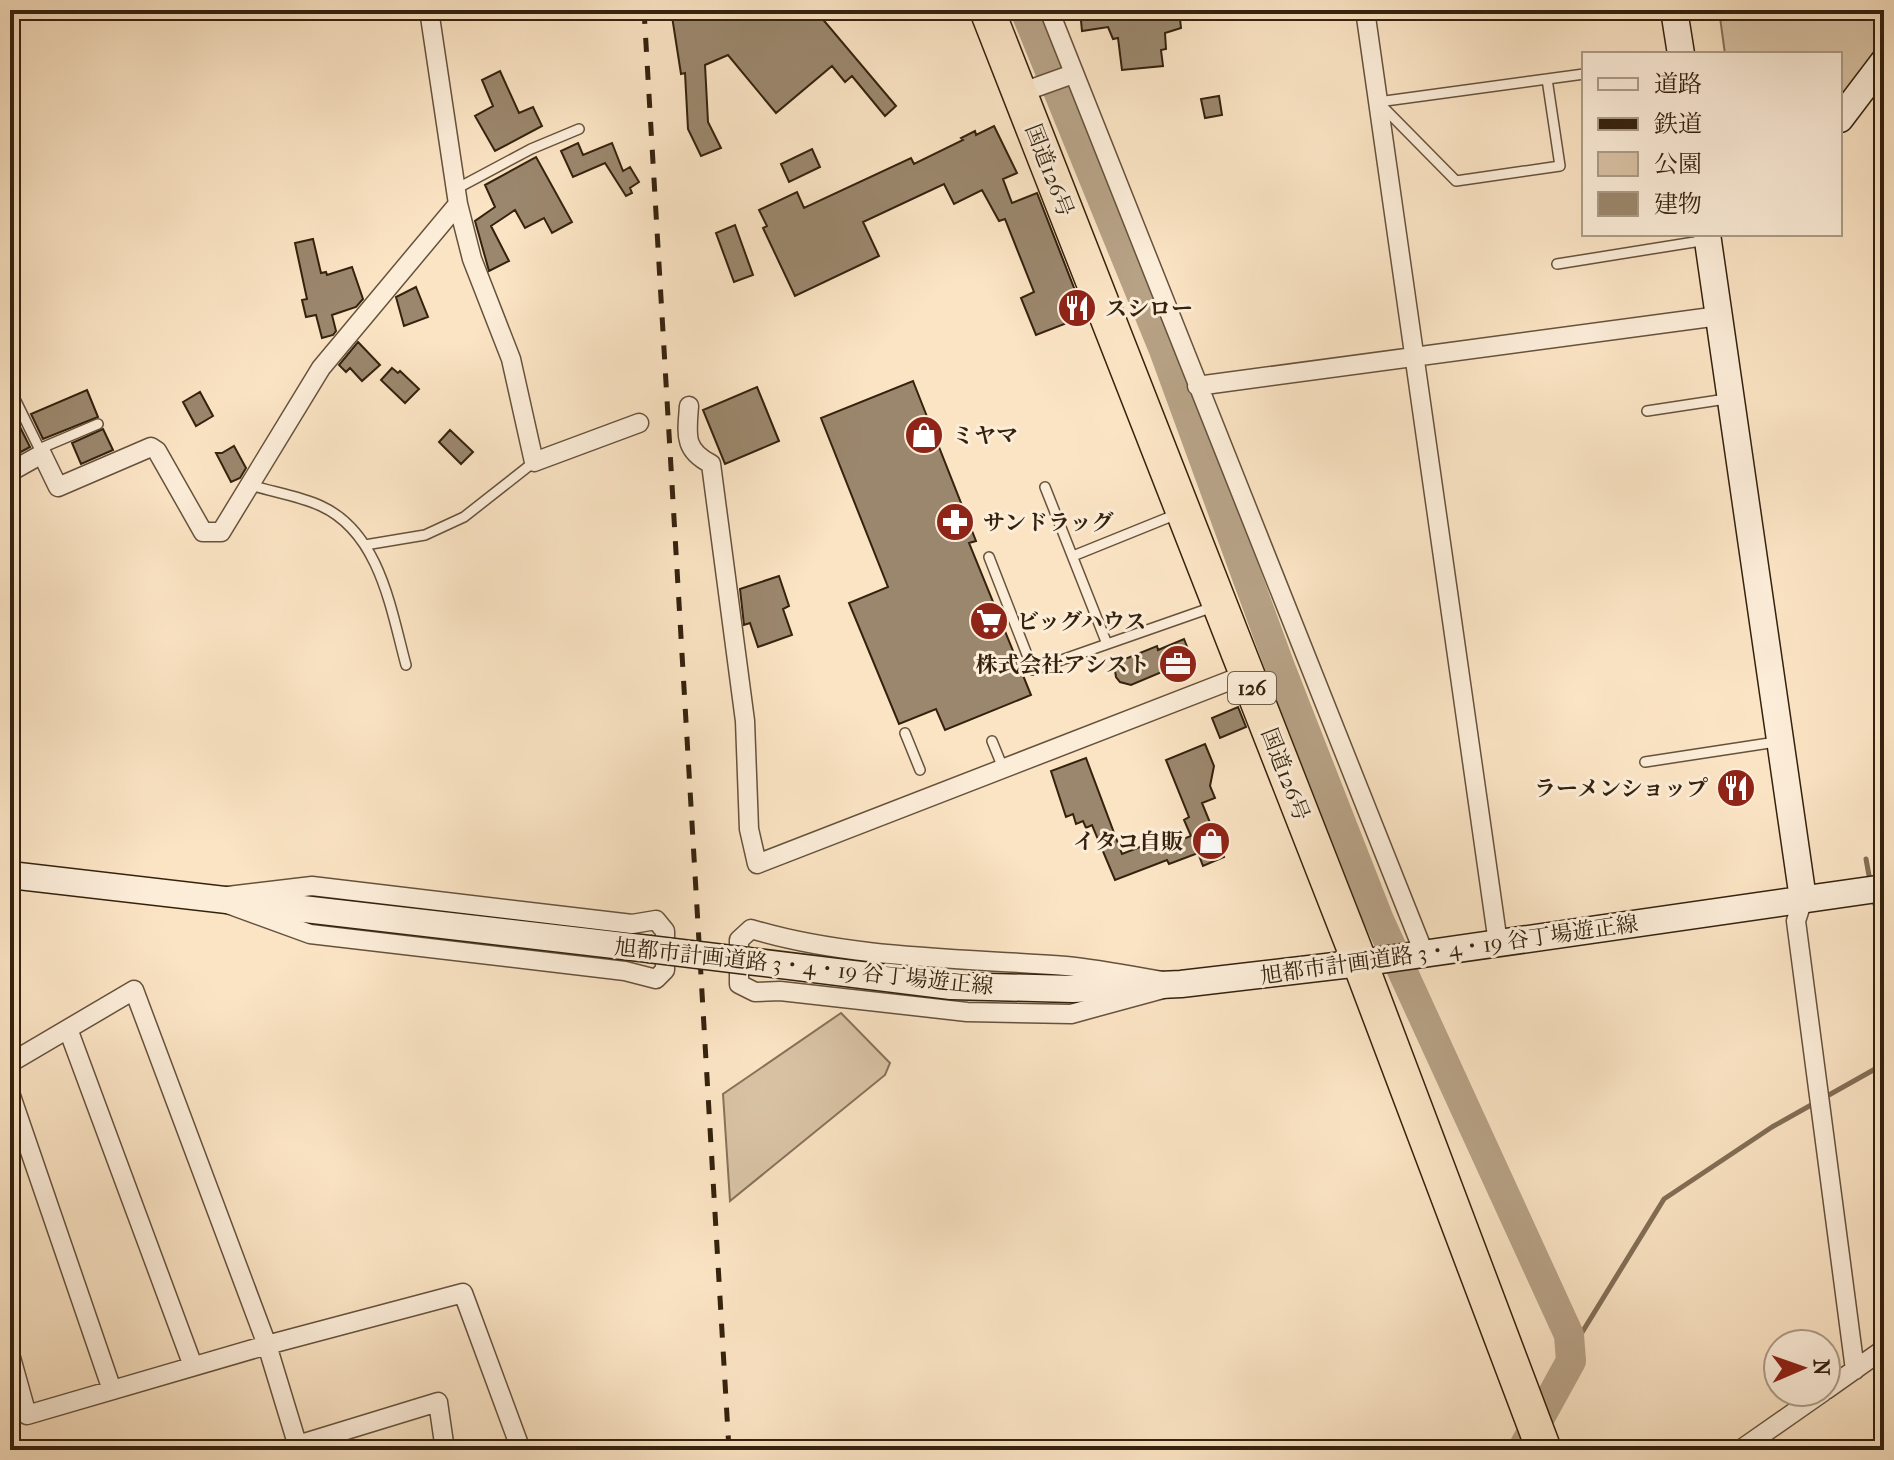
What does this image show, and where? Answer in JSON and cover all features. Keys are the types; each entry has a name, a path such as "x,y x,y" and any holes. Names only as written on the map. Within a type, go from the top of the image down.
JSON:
{"highway":[{"name":"国道126号","path":"987,10 1152,444 1183,512 1247,674 1374,961 1512,1367 1544,1450"}],"street":[{"path":"429,10 456,197 472,259 511,359 534,462 639,423"},
{"path":"1049,10 1421,953"},
{"path":"1365,10 1498,943"},
{"path":"1674,10 1681,52"},
{"path":"1020,93 1073,74"},
{"path":"1842,117 1877,75"},
{"path":"10,472 41,452 58,487 151,447 157,451 203,532 221,532 321,368 456,197"},
{"path":"1707,237 1803,899 1796,921 1855,1370"},
{"path":"1197,386 1719,316"},
{"path":"689,406 690,450 711,464 745,721 749,829 757,864 1247,674"},
{"name":"旭都市計画道路 3・4・19 谷丁場遊正線","path":"10,875 951,986 1073,989 1181,984 1374,961 1884,888"},
{"path":"312,886 632,924 656,920 665,931 665,970 656,979 625,971 310,934 211,898 312,886"},
{"path":"751,929 797,942 949,959 1070,967 1181,984 1071,1014 967,1012 780,991 755,992 739,984 739,940 751,929"},
{"path":"10,1063 134,990 267,1345 293,1448 438,1402 445,1450"},
{"path":"68,1029 193,1366"},
{"path":"10,1093 112,1390"},
{"path":"10,1354 27,1415 267,1345 463,1293 521,1450"},
{"path":"1842,1379 1884,1349"},
{"path":"1740,1450 1800,1408"}],"lane":[{"path":"1378,102 1582,74"},
{"path":"1378,102 1456,181 1560,166 1547,79"},
{"path":"456,197 531,149 579,129"},
{"path":"1557,264 1707,237"},
{"path":"10,389 41,452 98,424"},
{"path":"1647,411 1731,398"},
{"path":"365,545 425,535 464,517 534,462"},
{"path":"250,485 322,506 346,524 365,545 379,573 406,665"},
{"path":"1045,487 1107,644"},
{"path":"1073,556 1183,512"},
{"path":"989,557 1033,670 1220,605"},
{"path":"905,733 920,770"},
{"path":"992,741 1003,768"},
{"path":"1645,762 1781,742"}],"green space":[{"path":"1719,10 1884,10 1884,42 1842,98 1842,52 1725,52"},
{"path":"841,1013 890,1063 885,1075 730,1201 723,1094"}],"building":[{"path":"671,10 815,10 896,106 885,116 852,76 845,82 832,66 776,113 728,55 705,65 708,122 721,148 701,156 688,129 685,73 681,74"},
{"path":"1080,10 1179,10 1181,28 1165,33 1166,49 1161,50 1163,66 1122,70 1118,38 1113,39 1108,27 1082,31"},
{"path":"500,71 519,113 533,107 542,126 495,151 475,116 493,106 482,80"},
{"path":"1219,96 1222,115 1205,118 1201,99"},
{"path":"994,126 1017,173 1003,179 1012,203 1037,193 1085,316 1036,335 1021,298 1034,292 1005,219 999,221 982,190 954,204 944,184 863,222 879,256 795,296 763,228 767,226 759,210 797,192 804,208 911,158 914,164 975,131 976,135"},
{"path":"578,143 583,155 612,143 623,171 630,167 639,182 630,188 632,193 626,196 605,163 573,177 561,151"},
{"path":"812,149 820,167 789,182 781,164"},
{"path":"536,157 572,222 552,233 544,218 525,228 515,210 491,226 509,261 489,271 475,221 495,207 485,185"},
{"path":"735,225 753,275 734,282 716,233"},
{"path":"313,239 321,273 326,272 327,275 352,267 363,299 356,307 332,315 336,331 322,338 316,315 306,317 302,300 307,299 295,243"},
{"path":"416,287 428,317 404,326 396,297"},
{"path":"358,342 380,365 362,381 350,368 346,372 339,365"},
{"path":"392,368 398,373 400,371 419,389 405,403 381,380"},
{"path":"913,381 976,541 969,543 1031,695 945,730 936,709 899,724 849,603 888,587 821,418"},
{"path":"757,387 779,441 725,464 703,410"},
{"path":"87,390 98,417 43,439 31,414"},
{"path":"200,392 213,416 196,426 183,402"},
{"path":"16,419 30,447 15,455 10,444 10,422"},
{"path":"103,429 113,450 81,464 72,443"},
{"path":"450,430 473,452 461,464 439,442"},
{"path":"234,446 246,468 240,478 231,482 216,453"},
{"path":"779,576 789,606 783,609 792,635 758,647 750,623 744,625 740,589"},
{"path":"1184,639 1194,664 1173,673 1171,668 1131,685 1120,682 1116,677 1115,671 1120,661"},
{"path":"1238,707 1246,727 1220,738 1212,718"},
{"path":"1205,744 1214,766 1210,786 1215,798 1202,803 1224,857 1203,866 1198,853 1169,864 1167,860 1115,880 1092,825 1086,828 1083,821 1076,824 1073,814 1066,817 1051,771 1086,758 1122,854 1153,842 1156,850 1191,836 1184,820 1189,817 1166,760"}],"waterway":[{"path":"1025,10 1164,350 1280,667 1379,920 1569,1335 1571,1361 1522,1450"},
{"path":"1866,859 1870,881"},
{"path":"1873,899 1884,928"},
{"path":"1570,1352 1664,1199 1772,1127 1884,1064"}],"railway":[{"path":"644,10 729,1450"}],"place":[{"name":"スシロー","path":"1077,308"},
{"name":"ミヤマ","path":"924,435"},
{"name":"サンドラッグ","path":"955,522"},
{"name":"ビッグハウス","path":"989,621"},
{"name":"株式会社アシスト","path":"1178,664"},
{"name":"ラーメンショップ","path":"1736,788"},
{"name":"イタコ自販","path":"1211,841"}]}
